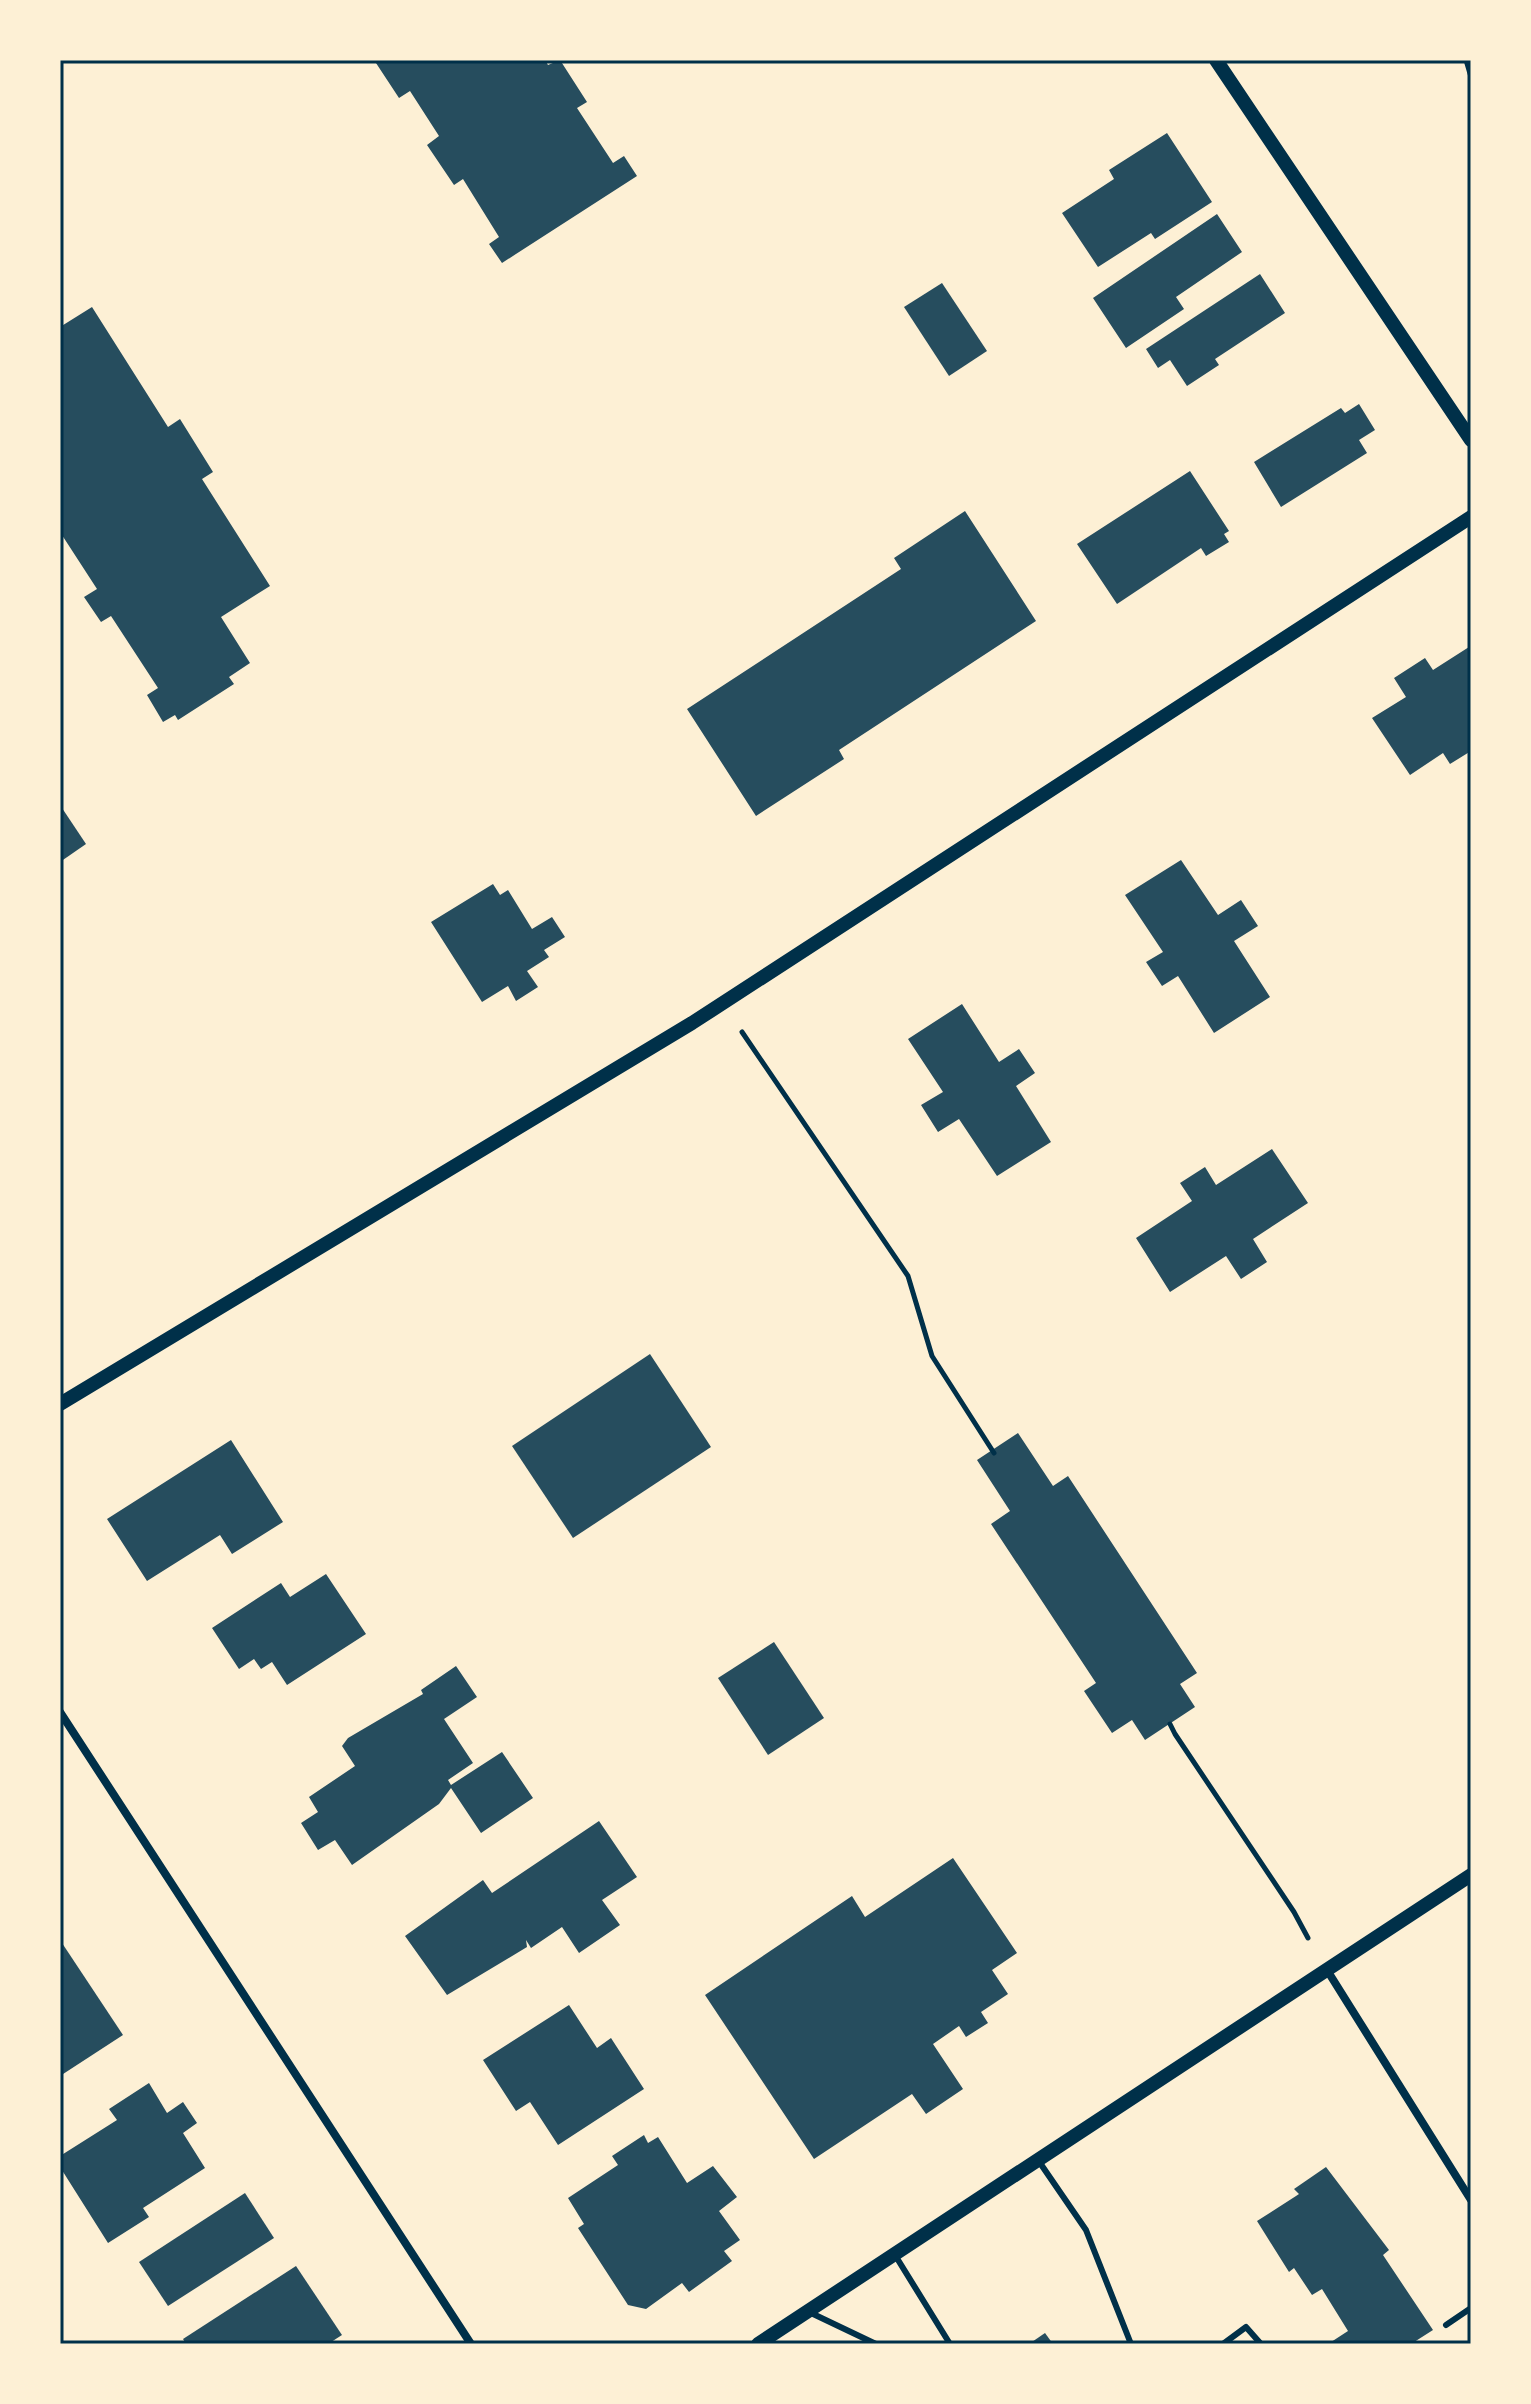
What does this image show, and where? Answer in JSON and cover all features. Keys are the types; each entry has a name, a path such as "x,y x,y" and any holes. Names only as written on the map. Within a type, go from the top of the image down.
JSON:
{"street":[{"path":"1216,60 1471,440"},
{"path":"60,1404 692,1023 1471,517"},
{"path":"60,1712 471,2344"},
{"path":"758,2344 1471,1875"},
{"path":"1327,1970 1471,2200"}],"lane":[{"path":"1038,2160 1086,2230 1131,2344"},
{"path":"895,2255 950,2344"},
{"path":"1446,2325 1471,2308"},
{"path":"808,2311 876,2344"},
{"path":"1223,2344 1246,2327 1261,2344"}],"path":[{"path":"1466,60 1471,77"},
{"path":"721,1002 908,1276 932,1356 994,1453"},
{"path":"1170,1724 1294,1912 1327,1970"}],"building":[{"path":"374,60 545,60 548,65 560,60 587,102 577,108 613,163 624,156 637,176 502,263 489,244 499,237 463,179 454,185 427,145 439,136 410,91 399,98"},
{"path":"1167,133 1212,202 1155,239 1151,233 1098,267 1062,213 1114,179 1109,170"},
{"path":"1217,214 1242,252 1176,297 1184,309 1126,348 1093,298"},
{"path":"1260,274 1285,313 1215,359 1219,365 1187,386 1170,360 1158,368 1146,349"},
{"path":"942,283 987,351 949,376 904,307"},
{"path":"92,307 168,427 180,419 213,472 202,479 270,586 221,617 250,663 229,677 234,684 178,720 175,715 163,722 147,695 158,688 111,616 101,622 84,597 97,589 60,532 60,327"},
{"path":"1359,404 1375,430 1359,440 1367,453 1281,507 1254,462 1341,408 1345,413"},
{"path":"1190,471 1229,531 1224,534 1229,542 1206,556 1201,548 1117,604 1077,544"},
{"path":"965,511 1036,621 839,750 844,759 756,816 687,709 901,569 894,558"},
{"path":"1469,647 1471,751 1450,764 1443,753 1410,775 1372,718 1406,697 1394,678 1425,658 1433,670"},
{"path":"60,805 86,844 60,862"},
{"path":"1181,860 1218,915 1241,900 1258,926 1234,941 1270,997 1214,1033 1178,976 1162,986 1146,962 1163,952 1125,895"},
{"path":"493,884 500,895 508,890 532,929 552,917 565,937 544,950 549,957 527,971 538,987 516,1001 508,986 482,1002 431,922"},
{"path":"962,1004 999,1062 1019,1049 1035,1073 1016,1086 1051,1142 997,1176 959,1119 938,1132 921,1105 943,1092 908,1039"},
{"path":"1272,1149 1308,1203 1253,1239 1267,1262 1241,1279 1226,1256 1170,1292 1136,1238 1192,1201 1180,1183 1205,1167 1216,1185"},
{"path":"650,1354 711,1447 573,1538 512,1446"},
{"path":"1018,1433 1053,1486 1068,1476 1197,1673 1180,1684 1195,1707 1145,1740 1132,1720 1112,1733 1084,1691 1096,1683 991,1524 1010,1511 977,1460"},
{"path":"231,1440 283,1522 232,1554 220,1535 147,1581 107,1519"},
{"path":"326,1574 366,1634 287,1685 272,1662 261,1669 254,1659 239,1669 212,1628 281,1583 290,1597"},
{"path":"774,1642 824,1718 768,1755 718,1678"},
{"path":"456,1666 477,1697 444,1719 473,1763 448,1780 451,1785 502,1752 533,1798 481,1833 451,1788 439,1804 352,1865 335,1840 318,1850 301,1823 318,1812 309,1797 355,1766 342,1746 348,1738 423,1694 421,1690"},
{"path":"599,1821 637,1877 602,1900 620,1925 579,1953 562,1927 531,1948 526,1940 527,1947 447,1995 405,1936 483,1880 492,1893"},
{"path":"953,1858 1017,1953 992,1970 1008,1994 981,2012 988,2023 966,2037 959,2026 933,2044 963,2089 926,2114 912,2094 814,2159 705,1995 852,1896 865,1917"},
{"path":"60,1940 123,2035 60,2076"},
{"path":"569,2005 597,2048 611,2038 644,2089 558,2145 530,2102 516,2111 483,2060"},
{"path":"149,2083 167,2113 183,2102 197,2123 183,2133 205,2168 143,2208 149,2217 108,2243 60,2167 60,2156 117,2120 109,2109"},
{"path":"644,2135 648,2143 658,2137 687,2183 713,2166 737,2197 719,2211 740,2240 724,2251 732,2261 689,2292 682,2283 646,2309 628,2305 578,2228 584,2224 568,2198 618,2165 612,2156"},
{"path":"1326,2167 1389,2250 1383,2255 1433,2330 1411,2344 1328,2344 1348,2331 1322,2289 1312,2295 1294,2268 1289,2272 1257,2221 1299,2194 1294,2189"},
{"path":"245,2193 274,2238 168,2306 139,2262"},
{"path":"296,2266 342,2335 328,2344 186,2344 183,2339"},
{"path":"1045,2333 1053,2344 1029,2344"}]}
